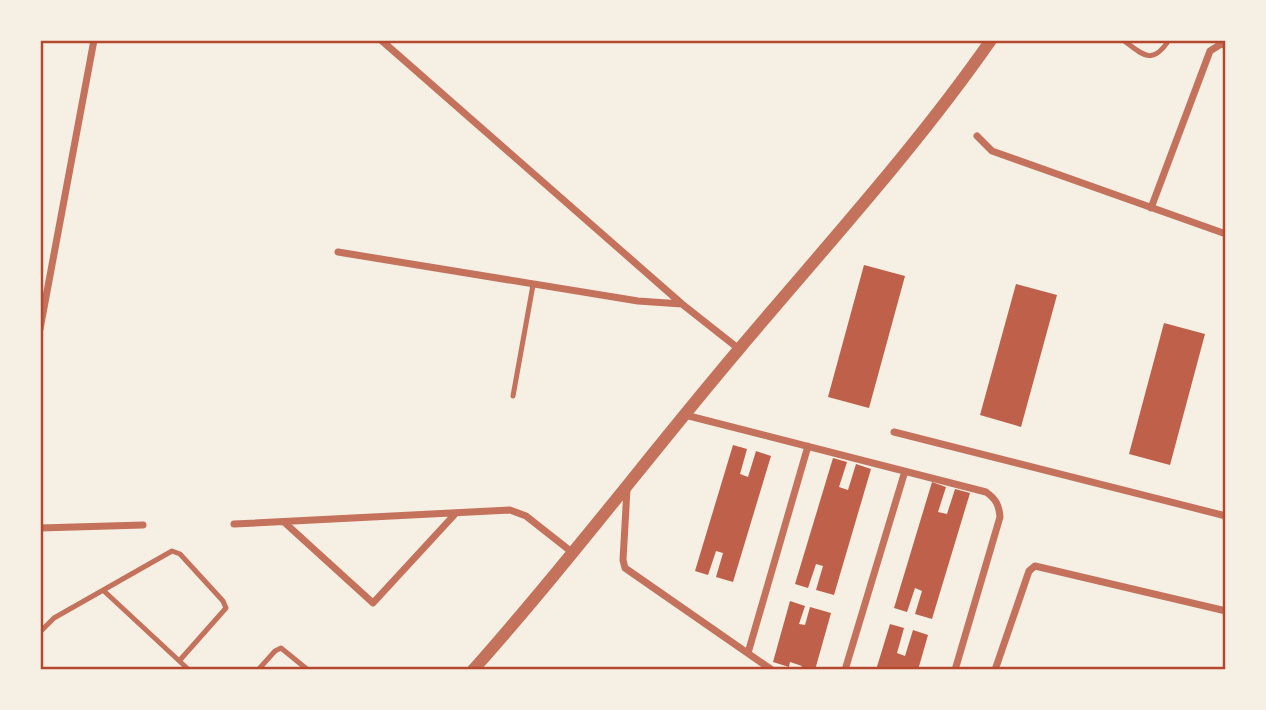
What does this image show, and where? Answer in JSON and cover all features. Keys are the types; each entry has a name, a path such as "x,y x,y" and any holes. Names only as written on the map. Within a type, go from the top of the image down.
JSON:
{"street":[{"path":"40,329 94,40"},
{"path":"381,40 682,304 739,349"},
{"path":"475,669 739,349 882,183 991,40"},
{"path":"1151,208 1210,51 1221,44 1226,46"},
{"path":"977,136 992,151 1226,234"},
{"path":"338,252 638,301 682,304"},
{"path":"685,415 986,492 994,497 999,505 1000,517 955,670"},
{"path":"894,432 1226,516"},
{"path":"748,653 808,446"},
{"path":"845,670 905,471"},
{"path":"627,486 623,560 625,568 772,670"},
{"path":"234,524 516,511 573,553"},
{"path":"284,522 373,603 456,513"},
{"path":"40,528 143,524"},
{"path":"995,670 1029,572 1035,566 1226,611"}],"lane":[{"path":"1124,40 1149,57 1162,51 1169,40"},
{"path":"513,396 533,285"},
{"path":"40,632 54,618 172,551 180,554 223,601 226,608 180,660"},
{"path":"104,591 189,670"},
{"path":"258,670 281,648 289,652 307,670"}],"building":[{"path":"864,265 905,276 869,408 828,397"},
{"path":"1016,284 1057,295 1021,427 980,415"},
{"path":"1164,323 1205,334 1170,465 1129,454"},
{"path":"733,445 747,449 740,474 748,477 756,451 771,456 733,582 716,577 723,553 716,551 708,575 695,571"},
{"path":"833,458 847,462 839,487 848,490 856,464 871,469 834,595 816,590 823,566 816,564 808,588 795,584"},
{"path":"932,482 946,487 938,512 947,514 955,489 970,493 932,619 915,614 922,591 915,588 907,612 894,608"},
{"path":"790,601 805,606 799,624 805,625 810,607 831,613 815,670 800,670 802,666 790,662 789,667 773,662"},
{"path":"890,624 904,628 897,653 905,656 913,630 928,635 918,670 876,670"}]}
